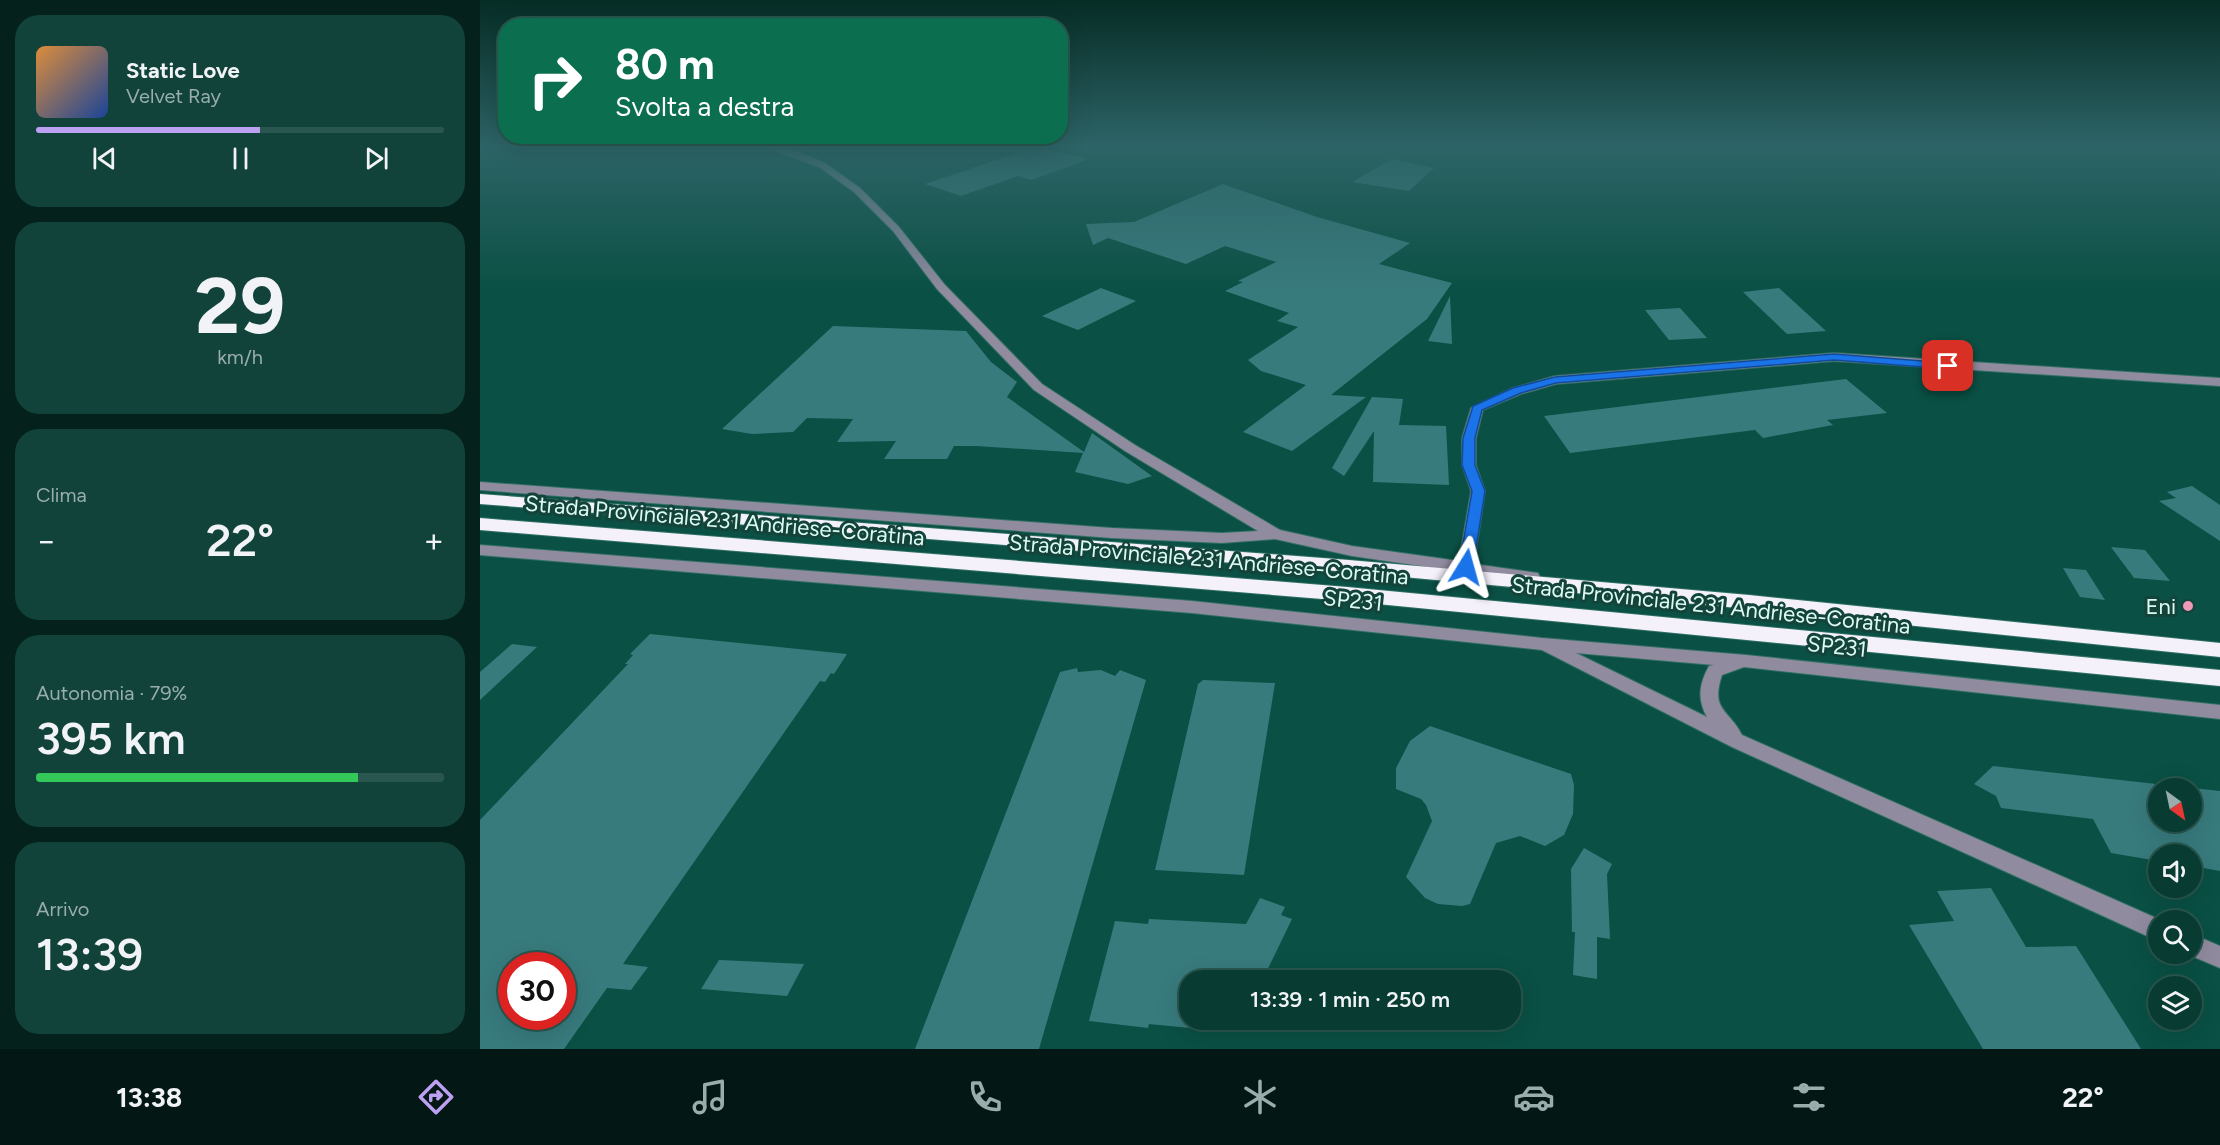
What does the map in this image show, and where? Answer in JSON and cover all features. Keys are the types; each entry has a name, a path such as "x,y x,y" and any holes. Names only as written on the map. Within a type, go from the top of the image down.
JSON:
{"highway":[{"name":"Strada Provinciale 231 Andriese-Coratina","path":"480,499 958,534 1655,594 2220,651"},
{"name":"Strada Provinciale 231 Andriese-Coratina","path":"480,524 1460,604 2220,678"}],"street":[{"path":"861,194 896,229 941,287 1038,387 1130,448 1275,534"},
{"path":"1466,567 1478,491 1469,465 1469,438 1477,408 1517,391 1555,380 1834,357 2220,382"},
{"path":"480,486 1112,533 1222,538 1275,534 1352,551 1655,594"},
{"name":"SP231","path":"480,550 1192,607 1542,644 1746,661 2220,712"},
{"path":"1542,644 1739,742 2148,926"},
{"path":"1739,742 1709,709 1708,688 1715,671 1746,661"},
{"path":"2202,949 2220,957"}],"building":[{"path":"1200,194 1251,194 1317,217 1410,243 1379,264 1452,283 1427,319 1331,395 1366,397 1292,451 1243,432 1306,385 1261,371 1248,360 1298,327 1277,321 1289,313 1225,291 1243,282 1238,281 1276,262 1225,246 1186,264 1108,238 1093,245 1086,224 1134,222"},
{"path":"1101,288 1136,301 1078,330 1042,316"},
{"path":"1779,288 1826,331 1787,334 1743,292"},
{"path":"1450,296 1452,344 1428,341"},
{"path":"1680,308 1707,338 1669,340 1645,310"},
{"path":"833,326 966,331 991,362 1017,382 1007,397 1084,452 1092,433 1152,476 1128,484 1075,472 1083,453 976,446 954,446 947,459 884,459 896,441 837,442 853,419 807,418 793,432 752,434 722,429"},
{"path":"1846,379 1887,413 1827,420 1833,425 1763,438 1755,430 1570,453 1544,416"},
{"path":"1372,397 1403,399 1399,425 1446,426 1449,485 1373,482 1374,431 1344,476 1332,468"},
{"path":"2192,486 2220,505 2220,541 2159,501 2176,498 2167,492"},
{"path":"2111,547 2145,550 2170,581 2134,578"},
{"path":"2063,568 2086,570 2105,600 2080,597"},
{"path":"650,634 847,654 834,674 831,673 825,682 820,681 623,964 648,967 631,990 607,988 564,1049 480,1049 480,820 628,664 625,664 633,655 630,654"},
{"path":"512,644 537,647 480,700 480,672"},
{"path":"1077,668 1078,672 1101,670 1115,676 1120,670 1146,680 1039,1049 915,1049 1060,672"},
{"path":"1203,680 1275,683 1244,875 1155,870 1198,684"},
{"path":"1430,726 1571,774 1574,785 1573,814 1564,835 1545,846 1520,836 1496,843 1470,904 1462,906 1438,904 1425,898 1406,877 1432,821 1421,799 1396,789 1396,768 1410,741"},
{"path":"1993,766 2148,783 2148,832 2202,832 2202,789 2220,791 2220,871 2202,868 2202,844 2148,844 2148,859 2111,853 2093,819 2001,808 1996,796 1974,784"},
{"path":"1584,848 1612,864 1607,874 1610,939 1597,937 1597,979 1573,975 1575,932 1572,932 1571,869"},
{"path":"1991,888 2026,947 2076,946 2141,1049 1983,1049 1909,925 1954,921 1937,891"},
{"path":"1260,898 1285,907 1281,915 1292,919 1267,970 1179,970 1179,1027 1149,1024 1148,1028 1089,1021 1115,921 1148,924 1149,919 1246,924"},
{"path":"719,960 804,964 787,996 701,989"}],"place":[{"name":"Eni","path":"2188,606"}],"route":[{"path":"1466,567 1478,491 1469,465 1469,438 1477,408 1517,391 1555,380 1834,357 1948,366"}]}
